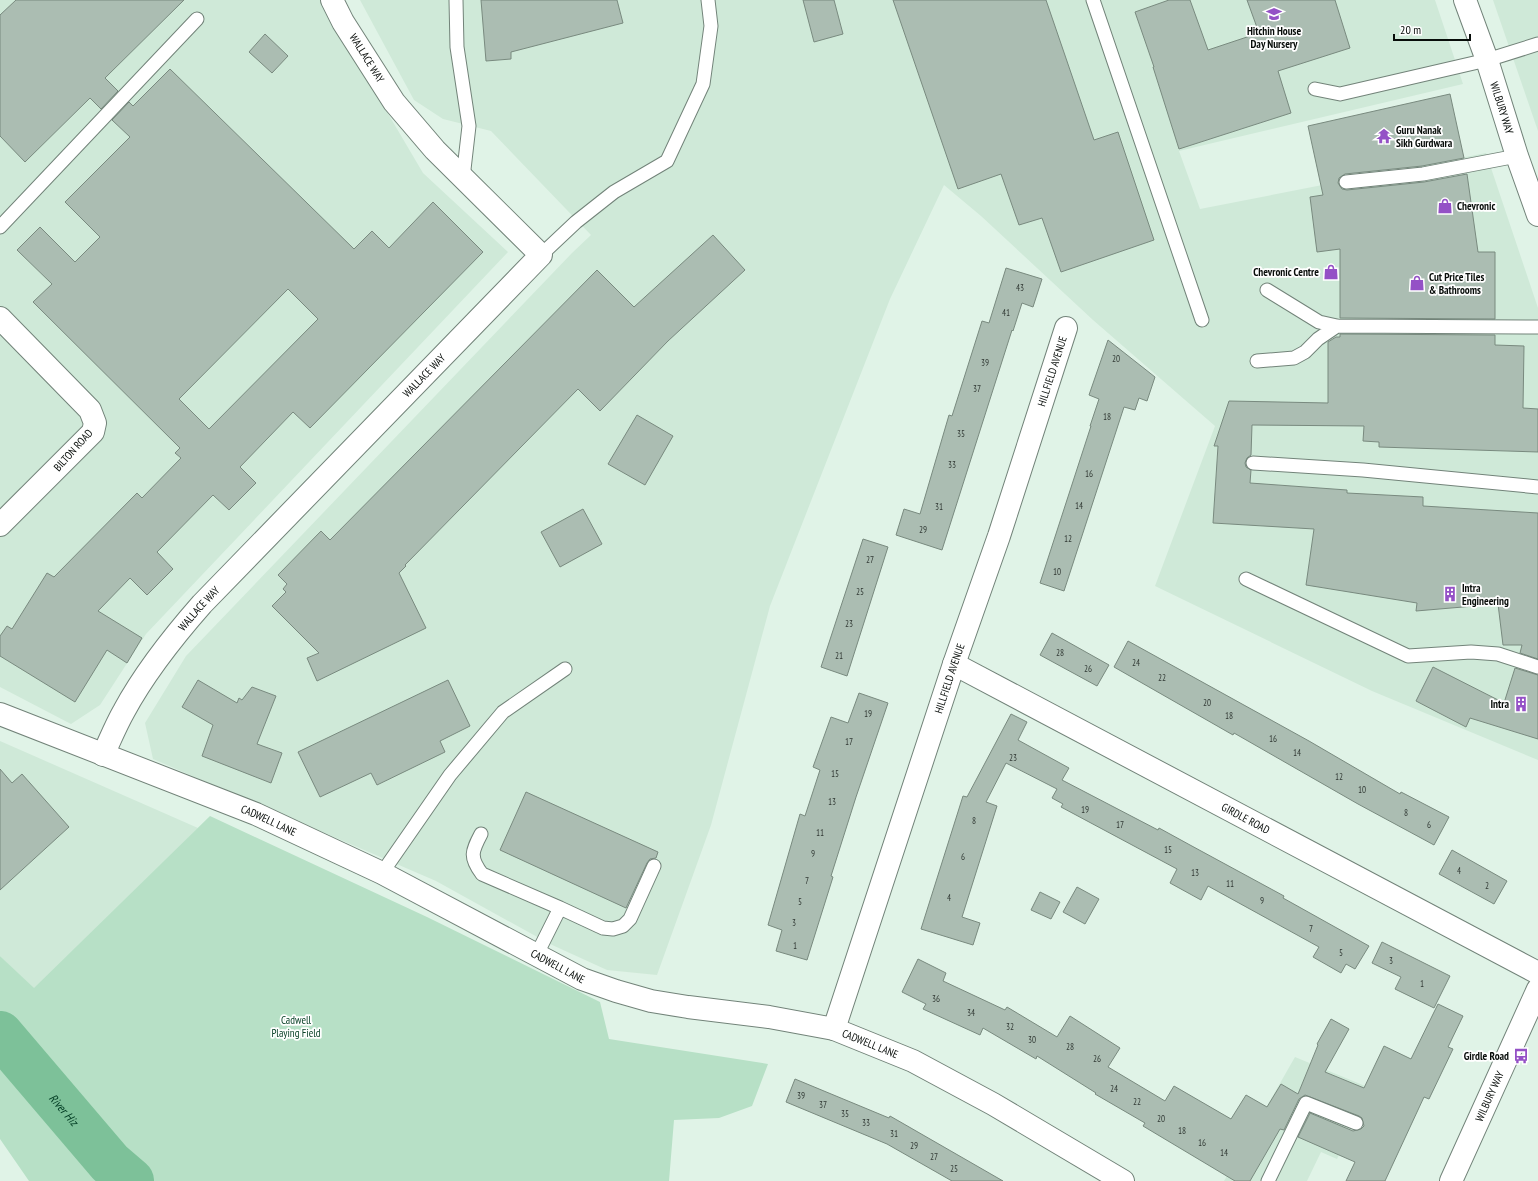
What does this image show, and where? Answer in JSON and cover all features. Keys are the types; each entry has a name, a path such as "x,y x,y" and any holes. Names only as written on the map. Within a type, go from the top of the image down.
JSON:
{"street":[{"name":"WALLACE WAY","path":"103,755 124,711 158,657 177,632 202,604 541,255 435,150 394,102 343,22 332,0"},
{"name":"WILBURY WAY","path":"1465,0 1487,60 1517,156 1537,209"},
{"name":"BILTON ROAD","path":"0,318 90,410 95,423 93,432 0,525"},
{"name":"HILLFIELD AVENUE","path":"834,1029 954,664 999,536 1066,328"},
{"name":"GIRDLE ROAD","path":"954,664 1538,973"},
{"name":"CADWELL LANE","path":"0,714 256,814 382,873 536,956 582,979 616,991 651,1000 688,1007 768,1017 834,1029 913,1061 993,1104 1123,1181"},
{"name":"WILBURY WAY","path":"1450,1181 1538,989"}],"lane":[{"path":"456,0 458,48 469,126 463,178"},
{"path":"541,255 576,222 614,192 667,161 703,84 711,26 708,0"},
{"path":"1093,0 1202,320"},
{"path":"0,228 197,19"},
{"path":"1315,89 1340,94 1487,60 1538,44"},
{"path":"1346,182 1423,174 1517,156"},
{"path":"1267,290 1319,322 1337,326 1538,327"},
{"path":"1257,361 1294,358 1305,352 1318,339 1337,326"},
{"path":"1253,463 1363,470 1538,488"},
{"path":"1246,579 1408,656 1471,652 1498,654 1538,667"},
{"path":"382,873 450,775 504,712 565,668"},
{"path":"481,834 473,849 472,856 475,865 482,874 603,928 613,929 623,926 630,919 654,866"},
{"path":"536,956 560,908"},
{"path":"1268,1181 1306,1103 1356,1123"}],"shaded area":[{"path":"0,0 321,0 423,173 508,252 146,634 100,705 71,724 0,687"},
{"path":"360,0 1435,0 1463,84 1179,151 1200,209 1486,153 1538,308 1538,760 1372,691 1155,586 1215,426 1093,320 981,216 944,185 890,299 770,606 711,825 657,975 607,970 550,944 436,881 153,759 145,723 186,656 572,253 591,235 491,131 443,119 414,100"},
{"path":"1493,0 1538,0 1538,131"},
{"path":"0,741 198,828 34,989 0,956"},
{"path":"1295,1057 1370,1088 1337,1159 1321,1152 1307,1181 1224,1181"}],"green space":[{"name":"Cadwell Playing Field","path":"210,816 427,917 600,1002 609,1039 768,1064 752,1106 719,1118 674,1120 669,1181 29,1181 0,1139 0,956 34,988"}],"building":[{"path":"16,0 184,0 105,78 118,91 101,109 90,98 25,162 0,136 0,15"},
{"path":"481,0 617,0 623,23 511,52 511,59 486,61"},
{"path":"803,0 834,0 843,34 814,42"},
{"path":"893,0 1046,0 1094,140 1118,132 1154,240 1061,272 1042,218 1019,225 1001,174 958,189"},
{"path":"1169,0 1190,0 1208,50 1259,33 1247,0 1335,0 1350,48 1278,71 1291,113 1179,149 1154,67 1135,12"},
{"path":"265,34 288,56 272,73 249,52"},
{"path":"170,69 354,249 372,231 389,248 433,202 483,252 310,428 293,412 240,467 256,483 229,510 213,495 157,552 173,569 147,595 130,578 98,611 142,638 127,663 107,650 75,702 0,656 0,636 7,626 12,629 47,573 54,577 137,493 142,498 181,458 175,453 180,448 33,302 52,284 17,250 40,227 75,262 100,237 65,202 130,137 112,120 129,102 133,106","holes":["288,289 318,319 209,429 179,399"]},
{"path":"1450,94 1464,158 1422,166 1345,174 1339,178 1338,183 1342,189 1347,190 1424,182 1467,174 1478,252 1495,252 1495,319 1340,318 1340,249 1317,252 1310,197 1323,195 1308,126"},
{"path":"713,235 745,270 668,341 600,411 578,389 405,565 406,566 399,573 426,628 317,681 307,658 319,653 272,606 286,592 283,589 287,584 278,575 321,531 330,540 597,270 634,307"},
{"path":"1006,268 1042,279 1033,307 1022,303 1013,331 1012,330 942,550 896,535 904,509 920,514 949,415 952,416 982,321 989,323"},
{"path":"1340,334 1495,335 1495,345 1524,346 1523,408 1538,409 1538,452 1379,447 1379,442 1363,441 1364,426 1252,425 1251,455 1247,458 1245,463 1246,467 1251,470 1250,483 1347,490 1347,493 1423,497 1423,506 1538,513 1538,659 1520,653 1522,645 1503,645 1498,604 1416,611 1417,603 1306,585 1314,529 1213,523 1218,446 1214,446 1229,401 1328,403 1328,342 1336,337 1340,337"},
{"path":"1108,340 1155,377 1147,401 1139,398 1135,410 1124,407 1064,591 1040,583 1099,399 1089,395"},
{"path":"637,415 673,436 645,485 608,464"},
{"path":"583,509 602,544 560,567 541,532"},
{"path":"863,539 888,547 847,676 821,667"},
{"path":"1052,633 1109,665 1097,686 1040,655"},
{"path":"1128,641 1309,741 1400,794 1401,792 1449,817 1434,845 1358,804 1234,733 1233,735 1114,667"},
{"path":"1433,667 1504,703 1515,668 1538,675 1538,739 1470,718 1466,727 1416,701"},
{"path":"198,680 237,703 239,698 242,700 252,687 276,696 257,744 282,753 271,783 202,756 213,725 182,707"},
{"path":"448,680 470,726 440,741 445,752 377,785 371,773 320,797 298,752"},
{"path":"859,693 888,703 831,876 833,877 807,960 776,951 782,930 768,925 800,814 805,816 820,770 813,767 831,717 848,723"},
{"path":"1011,714 1027,722 1018,740 1069,768 1062,780 1158,830 1159,828 1284,896 1283,898 1369,946 1355,969 1346,964 1341,973 1313,957 1319,947 1208,886 1201,900 1170,883 1177,869 1061,807 1063,804 1052,798 1057,789 1006,763 986,802 997,806 962,917 980,923 973,945 921,929 963,796 967,797"},
{"path":"0,769 12,783 22,774 69,827 0,890"},
{"path":"526,792 658,852 656,858 650,859 647,863 626,908 500,850"},
{"path":"1452,850 1507,881 1494,904 1439,874"},
{"path":"1077,887 1099,899 1085,924 1063,912"},
{"path":"1040,892 1060,902 1051,919 1031,910"},
{"path":"1382,942 1450,976 1434,1008 1395,989 1401,977 1372,963"},
{"path":"918,959 946,973 943,981 1005,1010 1007,1007 1057,1037 1070,1016 1120,1048 1108,1067 1165,1101 1174,1086 1231,1119 1246,1095 1267,1107 1281,1084 1298,1094 1318,1045 1317,1044 1331,1019 1349,1029 1325,1072 1364,1088 1384,1046 1411,1059 1438,1004 1463,1016 1448,1047 1453,1049 1429,1099 1424,1097 1385,1181 1346,1181 1355,1162 1298,1137 1310,1113 1353,1131 1361,1129 1364,1126 1362,1118 1359,1116 1305,1095 1299,1099 1284,1130 1280,1129 1250,1181 1235,1181 1143,1126 1145,1123 1095,1094 1096,1093 1037,1056 1036,1059 983,1028 980,1035 923,1009 926,1004 902,992"},
{"path":"795,1079 889,1118 890,1116 1003,1181 952,1181 887,1144 786,1102"}],"waterway":[{"name":"River Hiz","path":"0,1034 110,1163 131,1181"}],"place":[{"name":"Hitchin House Day Nursery","path":"1274,14"},
{"name":"Guru Nanak Sikh Gurdwara","path":"1384,136"},
{"name":"Chevronic","path":"1445,206"},
{"name":"Chevronic Centre","path":"1331,272"},
{"name":"Cut Price Tiles & Bathrooms","path":"1417,283"},
{"name":"Intra Engineering","path":"1450,594"},
{"name":"Intra","path":"1521,704"},
{"name":"Girdle Road","path":"1521,1056"}]}
